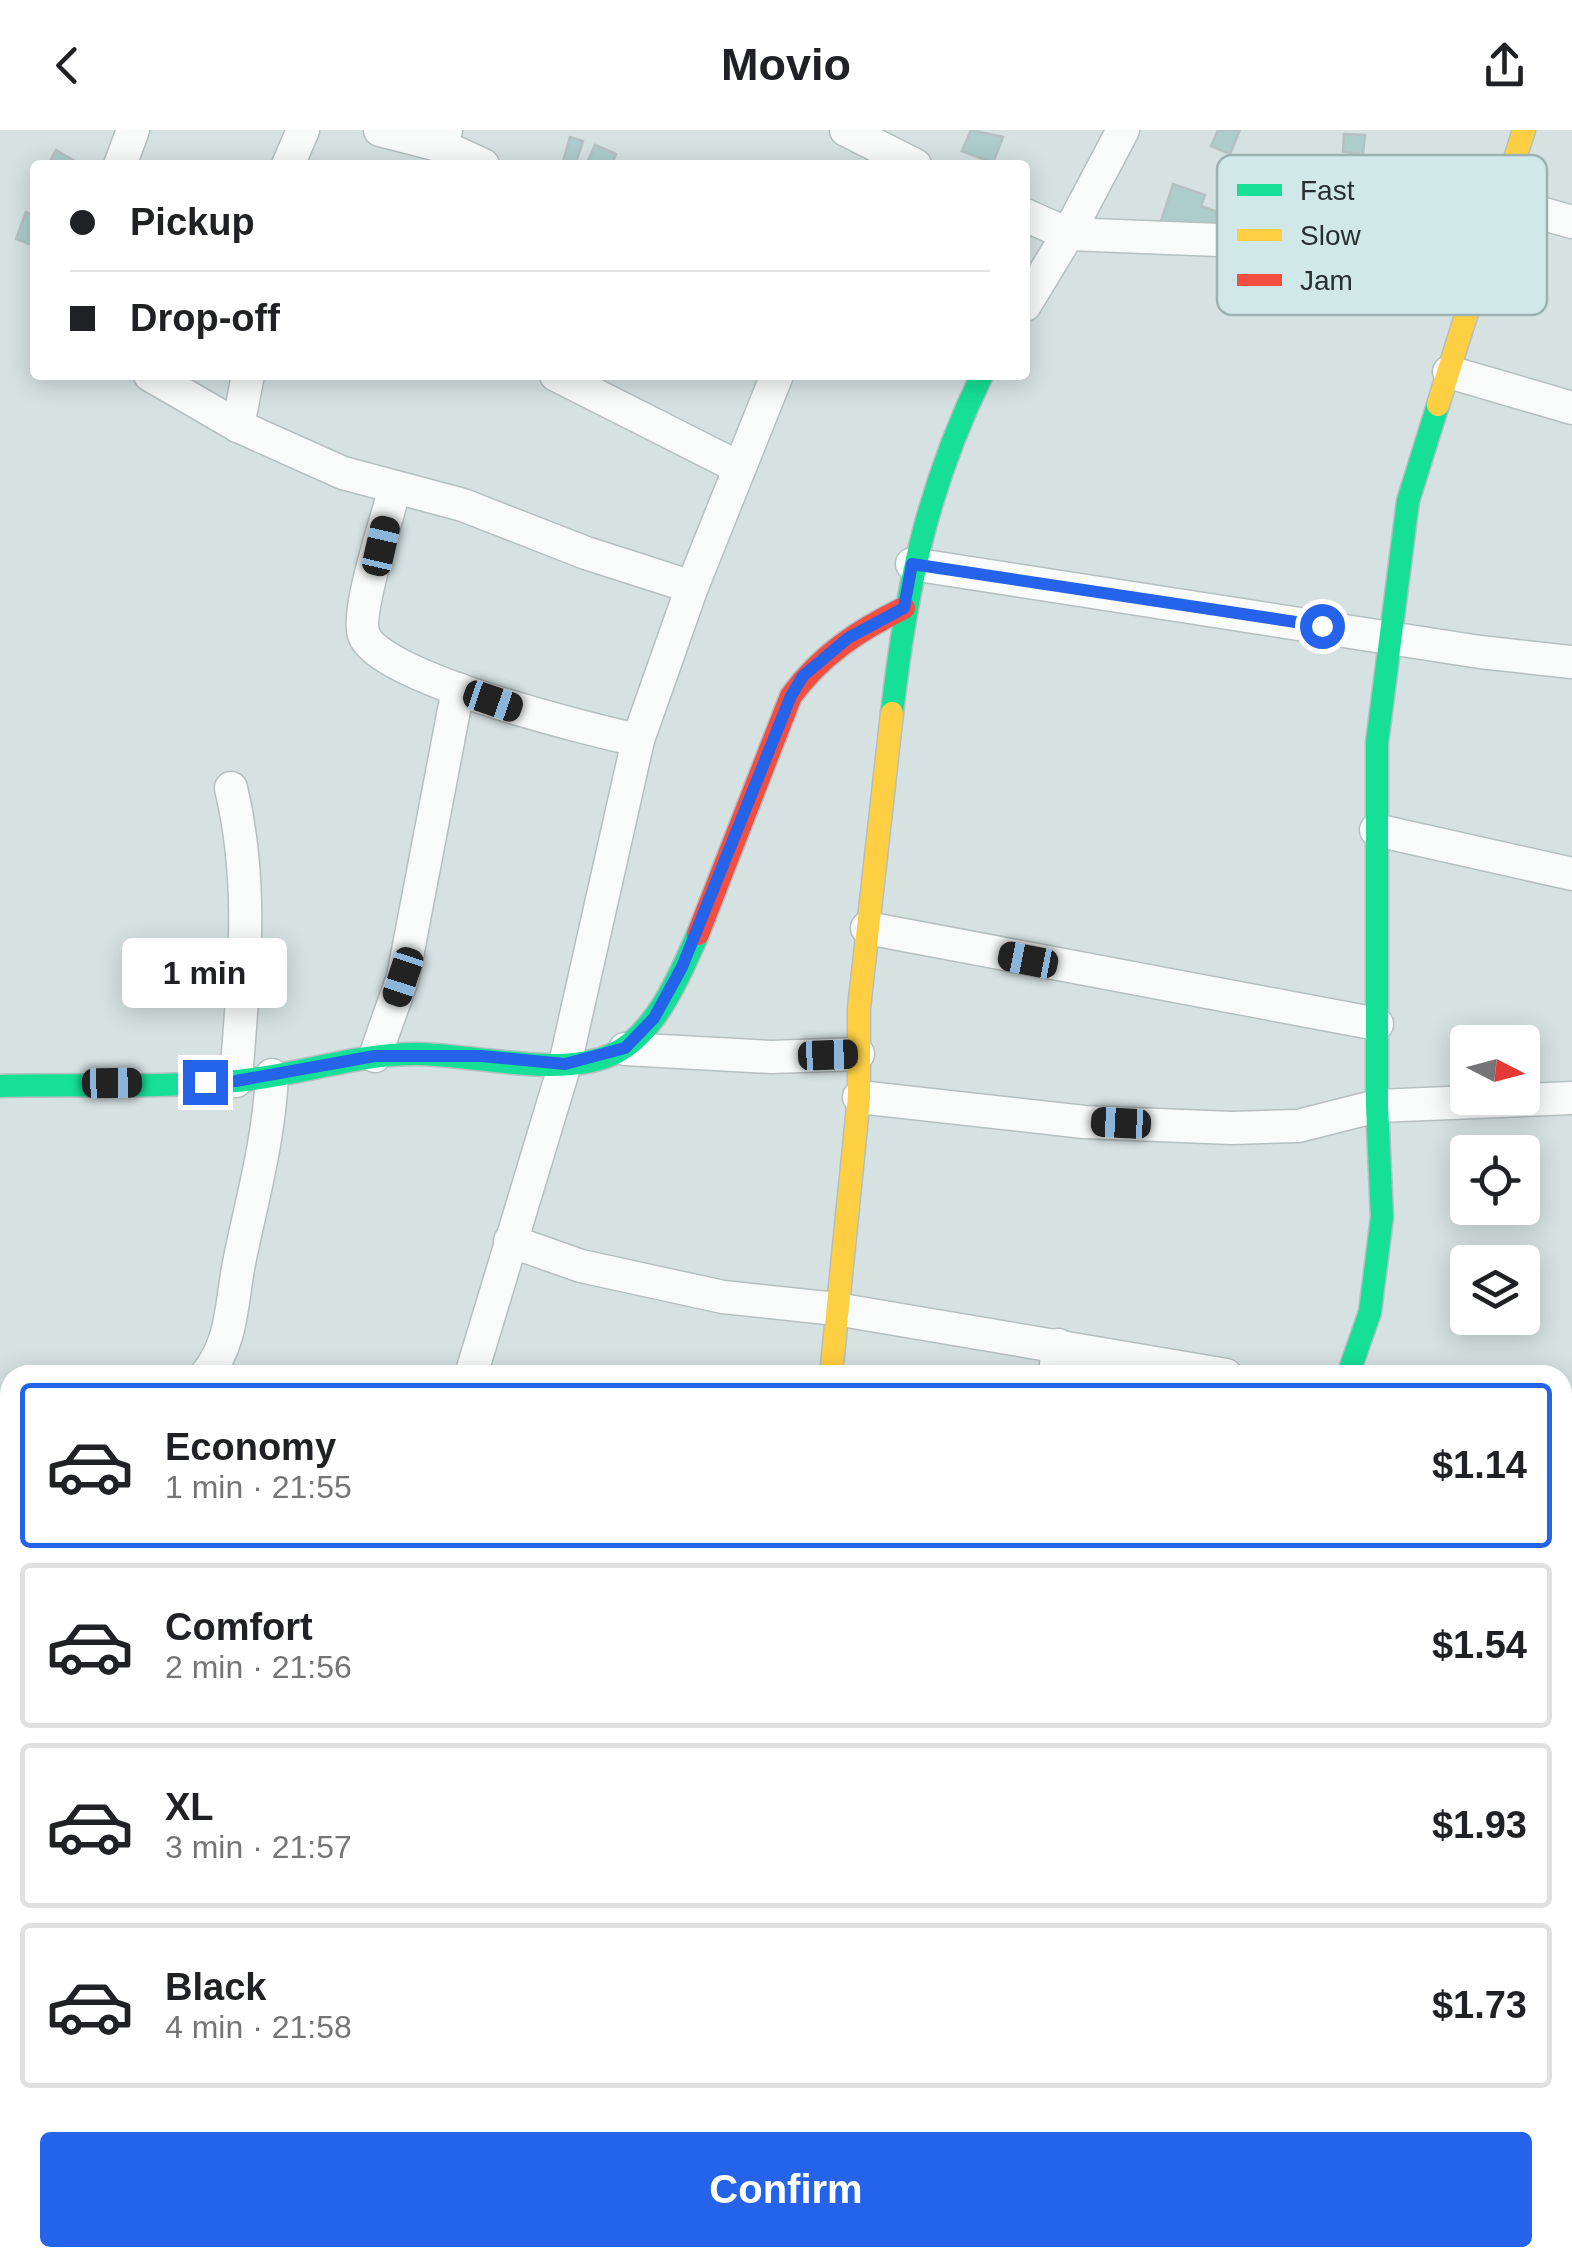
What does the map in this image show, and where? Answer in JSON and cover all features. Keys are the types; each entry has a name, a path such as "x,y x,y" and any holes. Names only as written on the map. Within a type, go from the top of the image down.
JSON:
{"street":[{"path":"122,160 133,130"},
{"path":"290,160 303,130"},
{"path":"380,130 444,138 476,160"},
{"path":"1030,297 1122,130"},
{"path":"1515,155 1524,130"},
{"path":"860,147 900,160"},
{"path":"1547,215 1572,222"},
{"path":"1030,217 1068,234 1217,240"},
{"path":"1351,1365 1370,1312 1382,1217 1376,1024 1377,743 1408,501 1465,315"},
{"path":"1449,372 1572,408"},
{"path":"159,380 238,426 342,473 463,505 586,554 692,587"},
{"path":"238,426 247,380"},
{"path":"566,380 738,467"},
{"path":"474,1365 565,1064 638,740 692,587 776,380"},
{"path":"832,1365 859,1097 858,1054 867,928 904,608 912,564 950,441 980,380"},
{"path":"396,487 364,604 364,636 381,654 458,689 564,725 638,740"},
{"path":"912,564 1572,662"},
{"path":"625,1048 654,1018 682,967 797,686 826,653 904,608"},
{"path":"375,1056 403,977 458,689"},
{"path":"230,788 242,838 248,904 236,1081"},
{"path":"1376,830 1572,874"},
{"path":"867,928 1376,1024"},
{"path":"0,1086 236,1081 375,1056 481,1056 565,1064 625,1048 770,1057 858,1054"},
{"path":"213,1365 226,1346 239,1263 269,1132 272,1076"},
{"path":"859,1097 1084,1122 1232,1128 1298,1126 1377,1106 1572,1098"},
{"path":"510,1241 581,1266 723,1297 836,1309 1056,1360 1113,1365"}],"building":[{"path":"971,130 1003,137 994,160 962,151"},
{"path":"1218,130 1240,130 1230,154 1211,146"},
{"path":"1344,134 1365,135 1363,154 1343,152"},
{"path":"570,137 583,141 577,160 563,160"},
{"path":"595,145 616,154 614,160 588,160"},
{"path":"56,150 73,160 51,160"},
{"path":"1173,184 1205,195 1201,206 1217,212 1217,241 1155,240"},
{"path":"26,212 30,214 30,244 16,239"}],"traffic: fast":[{"path":"892,713 904,624 922,540 947,458 980,380"},
{"path":"1351,1365 1370,1312 1382,1217 1377,1106 1377,743 1408,501 1438,405"},
{"path":"0,1086 235,1081 415,1054 541,1065 589,1062 611,1055 641,1034 664,1003 698,934"}],"traffic: slow":[{"path":"1516,155 1524,130"},
{"path":"1438,405 1466,315"},
{"path":"832,1365 859,1097 859,1008 892,713"}],"traffic: jam":[{"path":"698,934 791,696 842,645 904,608"}],"route":[{"path":"205,1082 272,1076 375,1056 481,1056 565,1064 611,1056 625,1048 654,1018 696,938 791,696 803,676 826,653 904,608 912,564 1322,626"}]}
